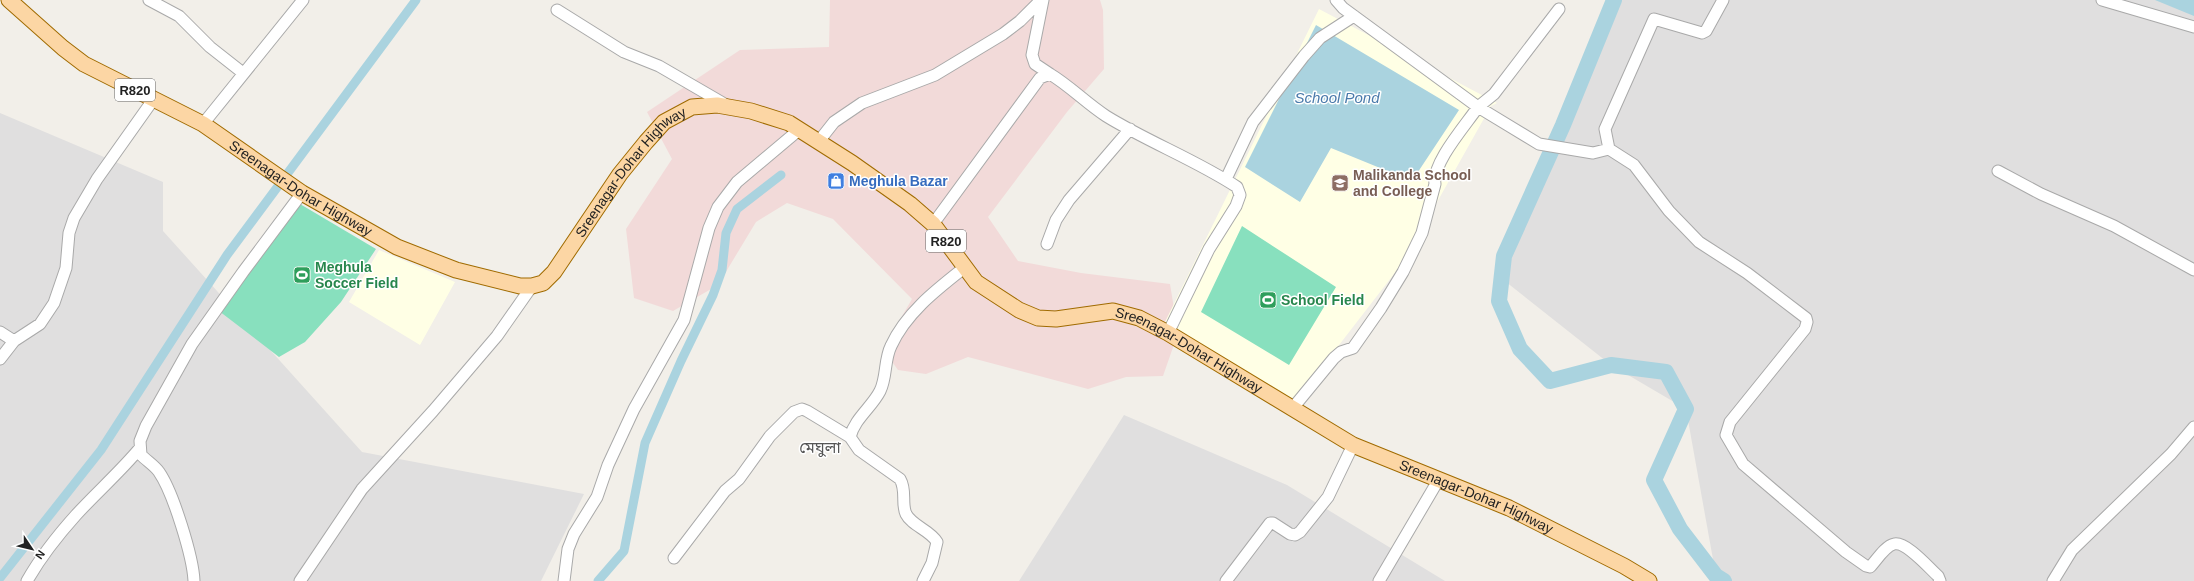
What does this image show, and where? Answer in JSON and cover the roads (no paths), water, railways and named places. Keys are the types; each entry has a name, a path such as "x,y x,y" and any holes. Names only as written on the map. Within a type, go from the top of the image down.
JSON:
{"main road":[{"name":"Sreenagar-Dohar Highway","path":"9,0 63,48 84,64 203,124 299,191 397,247 456,270 520,286 532,286 543,283 554,272 620,174 664,122 692,107 717,105 751,111 789,122 910,204 933,224 964,268 976,282 1018,310 1038,318 1056,319 1113,311 1138,318 1168,333 1353,445 1509,508 1624,566 1649,581"}],"street":[{"path":"150,0 179,16 210,47 243,73"},
{"path":"203,124 303,0"},
{"path":"1042,0 1032,55 1035,64 1105,115 1237,186 1240,195 1236,206 1209,249 1168,333"},
{"path":"819,142 834,122 862,103 935,75 1003,34 1020,21 1042,0"},
{"path":"1336,0 1354,16 1478,107 1539,144 1593,153 1609,149"},
{"path":"1723,0 1706,31 1702,33 1654,19 1605,129 1609,149 1634,165 1669,211 1699,242 1747,273 1806,318 1808,322 1805,328 1726,429 1726,435 1743,464 1846,552 1866,566 1870,567 1890,546 1895,544 1905,545 1938,576 1940,581"},
{"path":"2102,0 2194,27"},
{"path":"1292,409 1334,358 1341,352 1353,348 1382,308 1422,234 1432,199 1435,184 1434,176 1439,165 1478,107 1494,94 1558,9"},
{"path":"557,10 624,52 659,66 730,107"},
{"path":"1226,179 1254,122 1304,56 1320,38 1354,16"},
{"path":"933,224 1040,78 1050,74"},
{"path":"0,359 14,341 40,324 54,303 66,268 69,233 74,218 97,179 153,100"},
{"path":"564,581 568,549 574,534 597,497 608,465 634,409 684,320 700,266 703,247 718,207 737,182 800,129"},
{"path":"1047,244 1056,220 1069,200 1130,129"},
{"path":"1998,172 2041,194 2114,226 2194,270"},
{"path":"194,581 188,551 171,496 158,471 141,455 140,441 146,426 192,344 299,191"},
{"path":"850,437 855,424 880,392 890,346 908,318 930,296 964,268"},
{"path":"300,581 362,489 433,411 497,336 532,286"},
{"path":"0,332 14,341"},
{"path":"674,558 725,490 739,479 770,436 794,412 802,409 850,437 859,450 900,479 904,486 906,514 913,522 934,537 937,542 932,563 923,581"},
{"path":"2053,581 2072,550 2171,454 2194,427"},
{"path":"1226,581 1270,523 1273,523 1290,534 1295,535 1300,532 1328,497 1353,445"},
{"path":"26,581 50,547 75,516 123,469 140,448"},
{"path":"1378,581 1439,479"}],"water":[{"path":"2155,0 2194,0 2194,16"},
{"name":"School Pond","path":"1316,25 1459,110 1412,181 1331,148 1300,202 1245,167"}],"waterway":[{"path":"0,578 101,450 227,255 416,0"},
{"path":"1614,0 1563,125 1504,256 1499,301 1520,349 1550,381 1611,365 1666,372 1686,409 1654,480 1680,529 1716,576 1724,581"},
{"path":"598,581 624,551 645,443 681,361 713,295 722,270 726,233 737,209 781,175"}],"place":[{"name":"Meghula Bazar","path":"836,181"},
{"name":"Malikanda School and College","path":"1340,183"},
{"name":"Meghula Soccer Field","path":"302,275"},
{"name":"School Field","path":"1268,300"}],"district":[{"name":"মেঘুলা","path":"820,447"}]}
